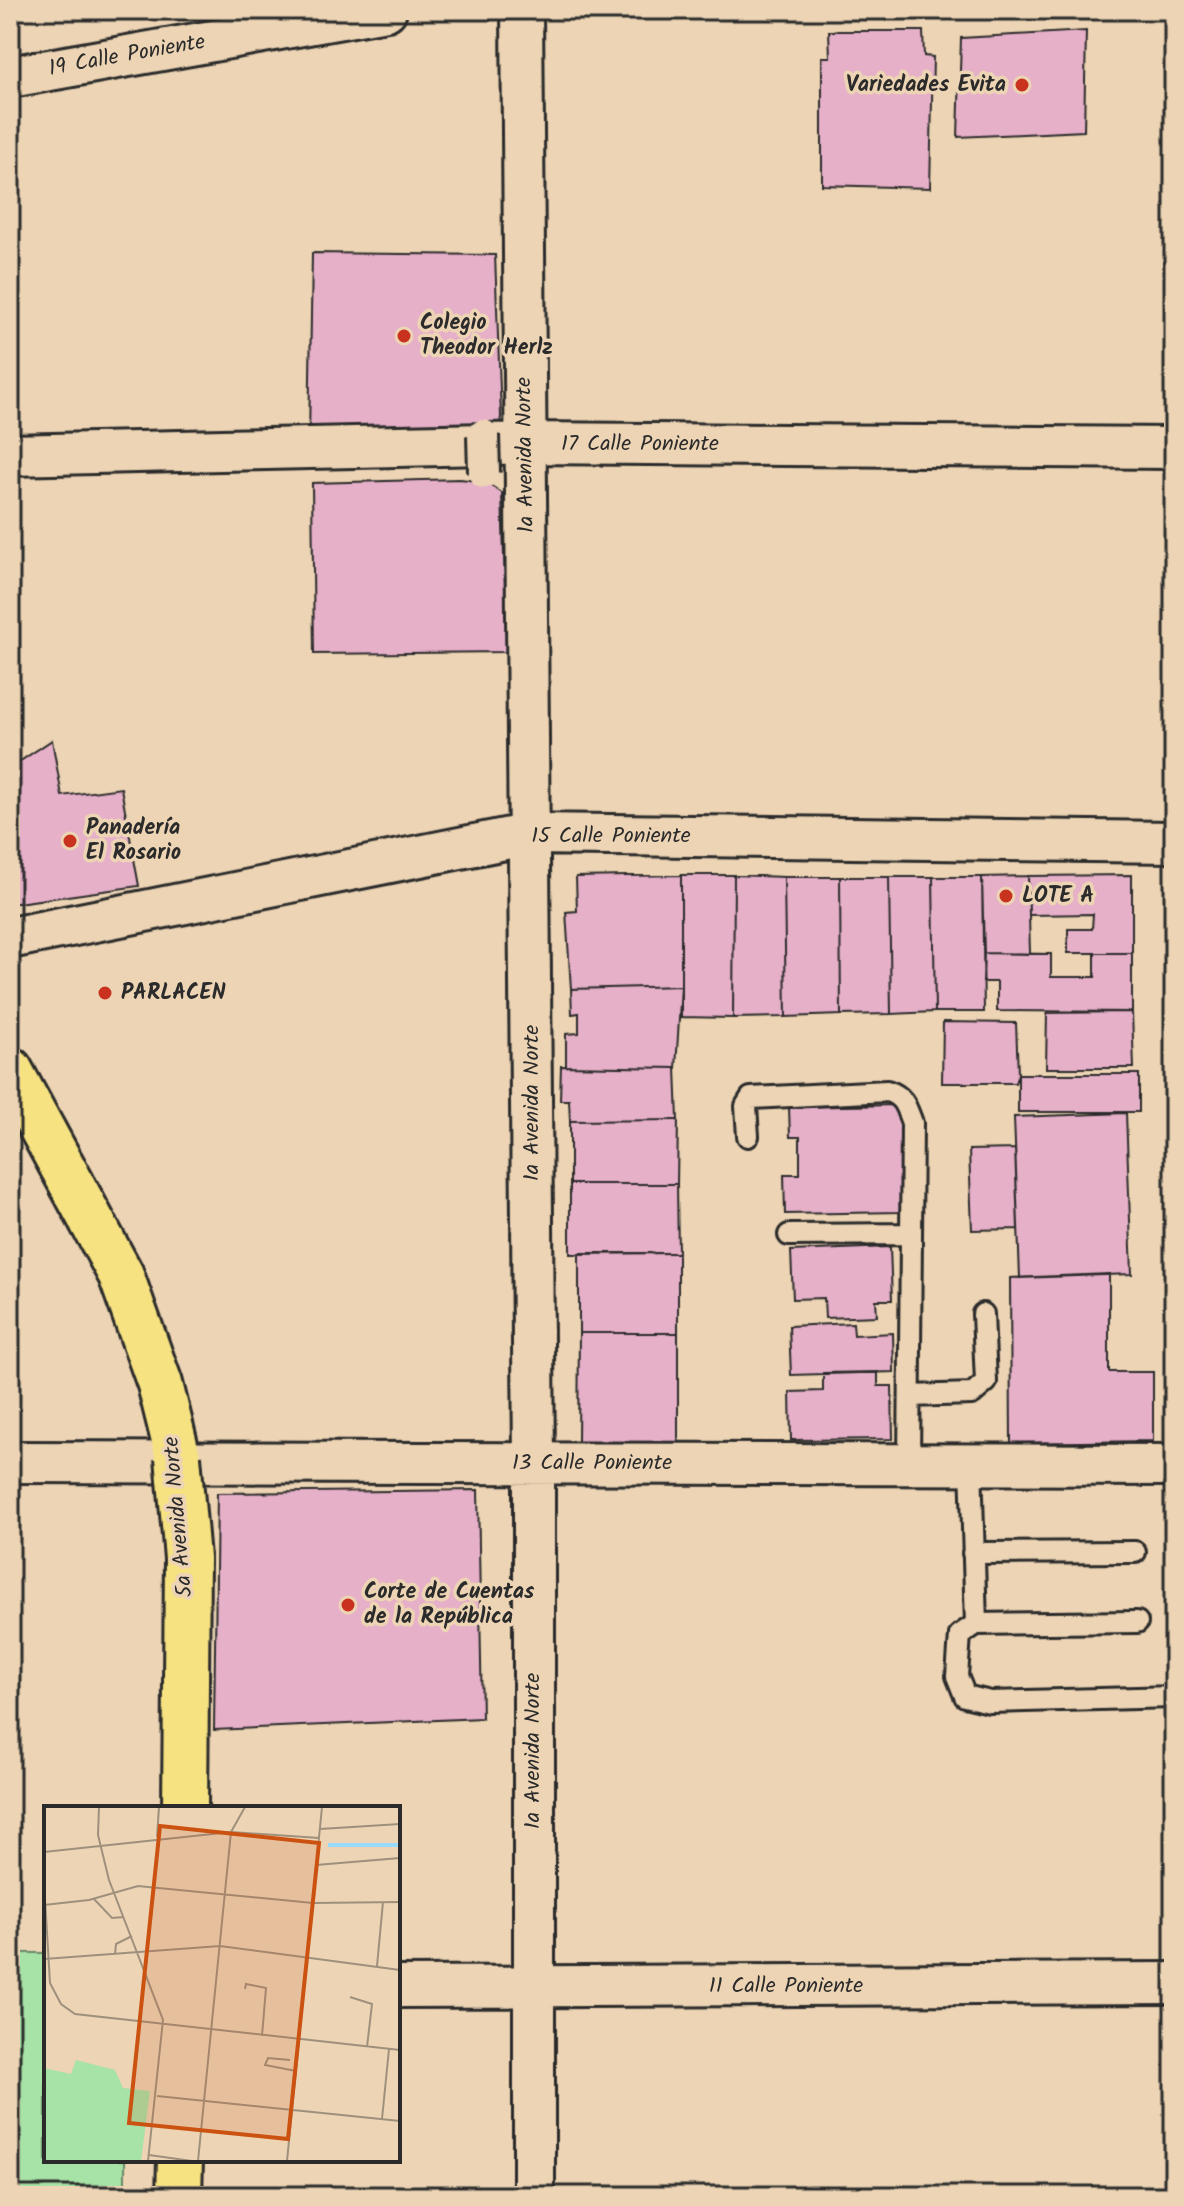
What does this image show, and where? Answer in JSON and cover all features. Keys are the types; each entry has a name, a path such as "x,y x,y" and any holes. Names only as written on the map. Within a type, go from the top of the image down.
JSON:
{"main road":[{"name":"5a Avenida Norte","path":"10,1070 121,1275 151,1355 171,1427 178,1457 187,1558 185,1806"},
{"path":"179,2196 180,2162"}],"street":[{"name":"19 Calle Poniente","path":"10,77 386,10"},
{"name":"1a Avenida Norte","path":"522,10 534,1463 534,2196"},
{"path":"483,435 484,473"},
{"name":"17 Calle Poniente","path":"10,455 526,443 1174,448"},
{"name":"15 Calle Poniente","path":"10,938 530,834 1174,842"},
{"name":"13 Calle Poniente","path":"10,1462 1174,1465"},
{"name":"11 Calle Poniente","path":"400,1987 1174,1983"}],"lane":[{"path":"748,1136 746,1106 751,1098 887,1091 899,1095 912,1123 909,1464"},
{"path":"789,1235 911,1234"},
{"path":"910,1396 972,1394 980,1390 986,1382 983,1314"},
{"path":"971,1464 976,1624"},
{"path":"973,1553 1135,1552"},
{"path":"1137,1622 976,1624 960,1635 957,1676 965,1696 990,1702 1174,1697"}],"green space":[{"path":"10,1953 44,1953 44,2162 125,2162 125,2196 10,2196"}],"building":[{"path":"829,31 923,31 924,56 933,57 930,188 822,185 822,57 830,57"},
{"name":"Variedades Evita","path":"1086,31 1084,131 958,137 961,38"},
{"name":"Colegio Theodor Herlz","path":"312,253 495,255 499,429 309,441"},
{"path":"460,479 485,482 502,493 507,652 314,654 312,483"},
{"name":"Panadería El Rosario","path":"52,740 62,796 121,788 139,886 10,904 10,768"},
{"path":"681,875 734,875 733,1018 681,1017"},
{"path":"681,875 681,986 571,989 566,912 577,911 576,877"},
{"path":"734,875 784,877 786,1017 733,1018"},
{"path":"1132,875 1132,953 1068,953 1068,929 1092,929 1093,914 1029,915 1028,876"},
{"name":"LOTE A","path":"1028,876 1030,954 984,953 982,877"},
{"path":"784,877 840,877 841,1015 786,1017"},
{"path":"840,877 889,877 891,1014 841,1015"},
{"path":"889,877 933,877 935,1012 891,1014"},
{"path":"933,877 982,877 984,1012 935,1012"},
{"path":"984,953 1051,954 1051,977 1095,977 1095,953 1132,953 1132,1012 997,1011 997,982 983,982"},
{"path":"681,986 676,1068 566,1066 566,1034 579,1033 579,1013 572,1014 571,989"},
{"path":"1132,1012 1134,1068 1046,1068 1047,1013"},
{"path":"943,1022 1016,1023 1018,1074 1015,1083 942,1083"},
{"path":"561,1066 676,1068 678,1120 570,1121 569,1100 560,1100"},
{"path":"1018,1074 1139,1074 1139,1112 1018,1112"},
{"path":"900,1105 901,1212 785,1214 784,1174 800,1174 800,1137 790,1137 789,1107"},
{"path":"1126,1113 1132,1274 1020,1278 1014,1117"},
{"path":"678,1120 677,1184 570,1184 570,1121"},
{"path":"1015,1149 1018,1229 972,1230 969,1150"},
{"path":"570,1184 677,1184 678,1253 570,1254"},
{"path":"890,1247 892,1300 876,1300 877,1316 825,1318 824,1298 793,1299 791,1251"},
{"path":"579,1253 678,1253 678,1333 579,1333"},
{"path":"1109,1274 1109,1372 1153,1372 1153,1441 1011,1443 1010,1278"},
{"path":"853,1323 854,1335 893,1333 894,1372 791,1375 789,1326"},
{"path":"579,1333 678,1333 678,1442 578,1442"},
{"path":"878,1372 878,1386 892,1386 893,1439 791,1440 790,1392 823,1391 823,1373"},
{"name":"Corte de Cuentas de la República","path":"478,1490 482,1718 214,1730 217,1493"}],"place":[{"name":"Variedades Evita","path":"1022,85"},
{"name":"Colegio Theodor Herlz","path":"404,336"},
{"name":"Panadería El Rosario","path":"70,841"},
{"name":"LOTE A","path":"1006,896"},
{"name":"PARLACEN","path":"105,993"},
{"name":"Corte de Cuentas de la República","path":"348,1605"}]}
